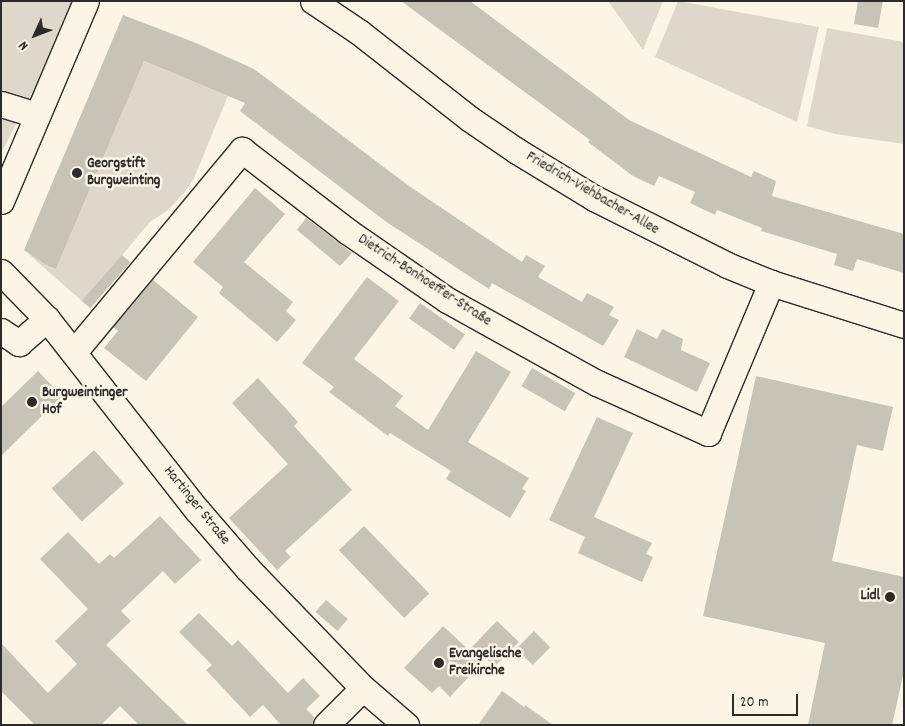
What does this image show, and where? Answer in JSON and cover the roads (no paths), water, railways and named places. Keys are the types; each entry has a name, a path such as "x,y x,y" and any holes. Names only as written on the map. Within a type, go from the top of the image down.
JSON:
{"street":[{"path":"1,201 86,1"},
{"name":"Friedrich-Viehbacher-Allee","path":"313,1 359,32 470,119 594,198 679,242 771,283 904,325"},
{"path":"1,104 37,115"},
{"name":"Dietrich-Bonhoeffer-Straße","path":"74,352 242,150 347,230 447,300 591,380 708,434 771,283"},
{"name":"Hartinger Straße","path":"1,272 47,319 197,510 248,568 363,688 406,725"},
{"path":"1,331 19,343 47,319"},
{"path":"326,725 363,688"}],"place":[{"name":"Georgstift Burgweinting","path":"77,173"},
{"name":"Burgweintinger Hof","path":"32,402"},
{"name":"Lidl","path":"890,597"},
{"name":"Evangelische Freikirche","path":"439,663"}]}
